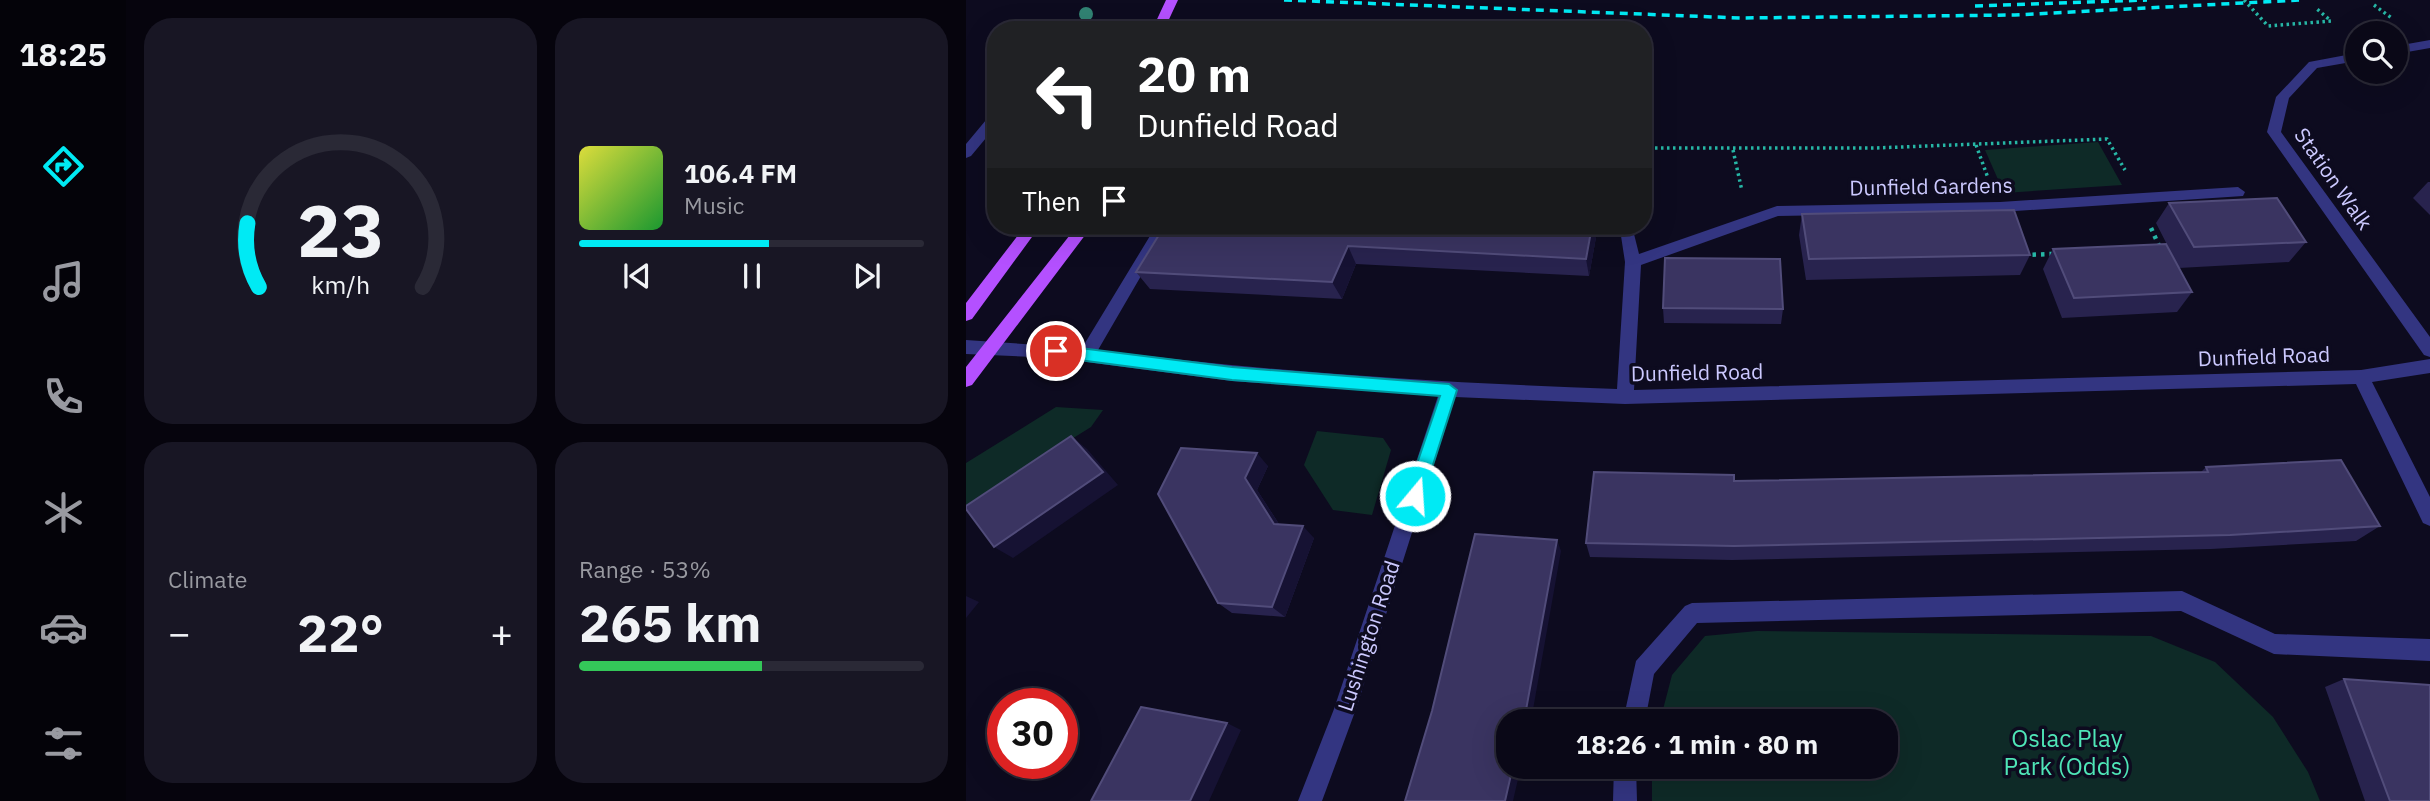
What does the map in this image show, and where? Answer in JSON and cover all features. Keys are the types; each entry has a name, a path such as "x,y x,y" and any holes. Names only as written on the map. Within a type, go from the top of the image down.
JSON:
{"main road":[{"path":"966,315 1026,235"},
{"path":"966,380 1077,235"}],"street":[{"path":"2408,48 2430,44"},
{"name":"Station Walk","path":"2345,59 2314,65 2283,97 2274,132 2430,350"},
{"path":"966,153 987,128"},
{"name":"Dunfield Gardens","path":"1633,262 1777,211 2000,207 2238,192"},
{"path":"1086,355 1158,235"},
{"path":"1625,397 1633,262 1628,235"},
{"name":"Dunfield Road","path":"966,347 1086,355 1232,373 1449,390 1625,397 2361,377 2430,366"},
{"path":"2361,377 2430,517"},
{"name":"Lushington Road","path":"1310,801 1345,709 1449,390"},
{"path":"1636,709 1644,669 1692,613 2182,601 2274,643 2430,650"},
{"path":"1625,779 1625,801"}],"path":[{"path":"2244,0 2268,26 2331,21 2318,9"},
{"path":"2374,5 2389,16"},
{"path":"1733,150 1743,196 1759,218"}],"green space":[{"path":"2098,142 2122,185 2004,193 1985,150"},
{"path":"1056,407 1103,410 1091,427 966,505 966,463"},
{"path":"1317,431 1383,438 1391,450 1372,515 1333,510 1304,465"},
{"name":"Oslac Play Park (Odds)","path":"1757,631 2151,636 2215,662 2273,717 2308,772 2320,801 1652,801 1652,779 1898,779 1898,709 1663,709 1672,675 1705,636"}],"building":[{"path":"2277,198 2306,242 2194,247 2169,203"},
{"path":"2014,210 2030,255 1809,259 1802,214"},
{"path":"1159,235 1590,235 1586,259 1348,246 1332,282 1136,272"},
{"path":"2166,244 2192,292 2074,298 2053,249"},
{"path":"1665,258 1780,259 1783,309 1663,308"},
{"path":"1071,436 1103,472 994,547 966,506"},
{"path":"1181,448 1257,453 1245,478 1274,524 1303,526 1272,607 1218,603 1158,494"},
{"path":"2341,460 2380,526 2230,535 1734,546 1586,543 1594,472 1734,475 1734,481 2208,472 2206,467"},
{"path":"1475,534 1557,540 1526,709 1496,709 1496,779 1510,779 1505,801 1405,801 1432,711"},
{"path":"2344,679 2430,685 2430,801 2390,801"},
{"path":"1141,707 1227,723 1190,801 1091,801"}],"railway":[{"path":"1284,0 1740,18 2015,15 2299,0"},
{"path":"1975,6 2147,0"}],"route":[{"path":"1056,351 1232,373 1449,390 1415,496"}]}
